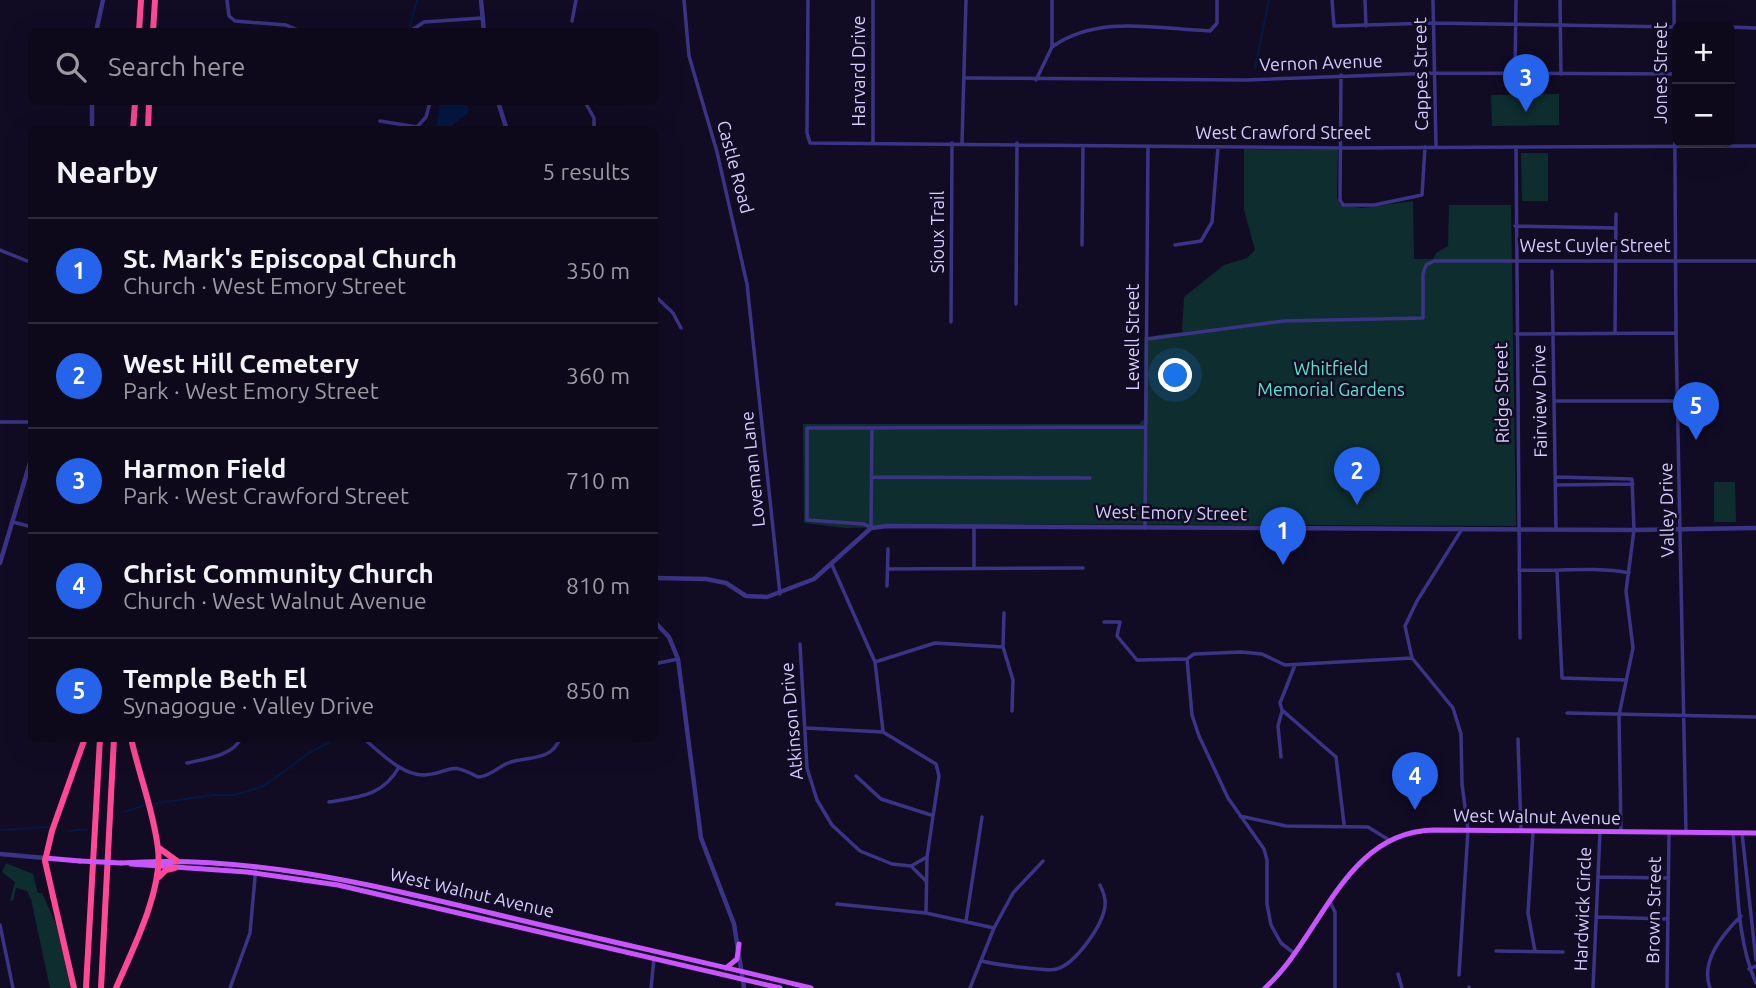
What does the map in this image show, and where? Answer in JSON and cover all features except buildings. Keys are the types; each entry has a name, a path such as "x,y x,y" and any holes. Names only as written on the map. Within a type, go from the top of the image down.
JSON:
{"highway":[{"path":"139,28 141,0"},
{"path":"153,28 155,0"},
{"path":"133,126 135,105"},
{"path":"148,126 149,105"},
{"path":"74,988 47,878 46,858 52,831 84,742"},
{"path":"86,988 100,742"},
{"path":"101,988 114,742"},
{"path":"116,988 156,881 159,864 158,848 132,742"},
{"path":"156,881 166,870 176,865 158,848"}],"main road":[{"name":"West Walnut Avenue","path":"1265,988 1295,954 1360,862 1388,840 1422,830 1756,833"},
{"name":"West Walnut Avenue","path":"46,858 121,863 256,866 375,885 811,988"},
{"name":"West Walnut Avenue","path":"176,865 375,892 780,988"},
{"path":"726,968 737,959 739,944"},
{"path":"746,988 757,983"}],"street":[{"path":"97,28 103,0"},
{"path":"227,0 229,16 235,20 293,28"},
{"path":"481,0 483,28"},
{"path":"572,21 576,0"},
{"name":"Castle Road","path":"684,0 689,55 736,227 747,284 753,342"},
{"name":"West Crawford Street","path":"808,0 807,134 810,143 1340,148 1672,145"},
{"name":"Harvard Drive","path":"873,0 873,143"},
{"path":"962,143 967,0"},
{"path":"1036,79 1052,47 1052,0"},
{"path":"1052,47 1069,35 1094,28 1133,24 1210,32 1217,23 1217,0"},
{"path":"1332,0 1334,26 1433,23 1672,27"},
{"path":"1365,0 1366,26"},
{"name":"Cappes Street","path":"1433,0 1437,73 1436,147"},
{"path":"1515,74 1516,0"},
{"path":"1560,0 1561,74"},
{"name":"Jones Street","path":"1674,0 1676,21"},
{"path":"413,28 424,22 482,18"},
{"path":"1735,27 1756,27"},
{"name":"Vernon Avenue","path":"966,78 1303,79 1340,75 1437,73 1672,74"},
{"path":"1340,75 1340,200 1343,205 1414,199 1422,195 1425,147"},
{"path":"92,105 92,126"},
{"path":"418,126 426,117 429,105"},
{"path":"499,105 506,126"},
{"path":"586,105 594,118 594,126"},
{"path":"380,121 411,126"},
{"name":"Sioux Trail","path":"951,322 952,143"},
{"path":"1016,304 1017,143"},
{"path":"1082,245 1083,145"},
{"name":"Lewell Street","path":"1145,528 1148,146"},
{"name":"West Crawford Street","path":"1735,146 1756,146"},
{"path":"1175,245 1201,241 1212,222 1218,147"},
{"name":"Ridge Street","path":"1516,147 1520,638"},
{"name":"Valley Drive","path":"1674,147 1686,832"},
{"path":"1615,214 1615,333"},
{"path":"1515,226 1615,228"},
{"path":"0,250 28,261"},
{"name":"West Cuyler Street","path":"1147,339 1284,321 1423,318 1426,265 1434,261 1756,261"},
{"name":"Fairview Drive","path":"1552,271 1556,530"},
{"path":"658,299 673,313 681,328"},
{"path":"1516,334 1676,333"},
{"name":"Loveman Lane","path":"753,342 780,594"},
{"path":"1554,401 1678,401"},
{"path":"0,422 28,422"},
{"path":"871,528 864,524 807,520 807,428 1146,426"},
{"path":"658,578 706,579 755,597 780,594 814,579 871,528 872,429"},
{"path":"0,564 28,469"},
{"path":"871,477 1090,478"},
{"path":"1555,477 1630,477 1633,484 1634,530 1626,601 1633,648 1619,715 1621,832"},
{"path":"1555,485 1633,484"},
{"path":"11,522 28,526"},
{"path":"974,526 974,568"},
{"name":"West Emory Street","path":"871,528 1756,528"},
{"path":"1459,975 1468,830 1458,719 1448,700 1412,658 1405,626 1421,594 1462,529"},
{"path":"887,586 888,549"},
{"path":"832,565 875,662 883,732"},
{"path":"888,569 1083,568"},
{"path":"1519,570 1557,572 1592,568 1629,573"},
{"path":"1557,572 1562,678 1626,680"},
{"path":"1004,613 1003,647 1013,680 1012,711"},
{"path":"1104,622 1120,622 1117,636 1137,660 1187,659 1194,654 1241,652 1262,654 1285,665 1412,658"},
{"path":"658,625 669,637 678,659 701,838 739,944 746,988"},
{"path":"875,662 935,643 1003,647"},
{"name":"Atkinson Drive","path":"800,644 807,768 817,800 832,825 860,851 892,864 911,866"},
{"path":"658,663 678,659"},
{"path":"1187,659 1192,715 1199,736 1240,816 1264,849 1267,860 1266,904 1272,930 1281,943 1295,954"},
{"path":"1281,757 1278,726 1282,710 1280,703 1295,665"},
{"path":"1282,710 1336,757 1344,824"},
{"path":"1567,713 1756,717"},
{"path":"806,728 883,732 936,764 939,776 931,815 927,857 926,913"},
{"path":"1518,739 1521,831"},
{"path":"187,763 212,758 237,746 239,742"},
{"path":"368,742 399,767 424,775 453,768 484,777 504,765 541,757 552,751 558,742"},
{"path":"329,802 379,791 392,780 399,767"},
{"path":"856,776 881,800 931,815"},
{"path":"1240,816 1286,826 1344,824 1374,829 1388,840"},
{"path":"966,922 982,817"},
{"path":"1533,831 1528,913 1535,951"},
{"name":"Hardwick Circle","path":"1593,988 1600,832"},
{"name":"Brown Street","path":"1667,988 1669,832"},
{"path":"1733,833 1749,969 1756,983"},
{"path":"1742,833 1756,960"},
{"path":"0,854 46,858"},
{"path":"926,881 911,866 927,857"},
{"path":"970,988 994,928 1013,893 1043,860"},
{"path":"230,988 250,933 256,866"},
{"path":"1598,877 1668,878"},
{"path":"375,885 375,892"},
{"path":"982,961 1046,970 1060,968 1080,953 1103,915 1105,900 1100,885"},
{"path":"1330,902 1335,912 1335,988"},
{"path":"837,904 926,913 994,928"},
{"path":"1710,988 1707,969 1711,956 1741,916"},
{"path":"1597,917 1668,919"},
{"path":"0,925 13,988"},
{"path":"1496,951 1563,952"},
{"path":"651,988 654,958"},
{"path":"1749,969 1756,966"},
{"path":"1398,974 1402,988"}],"green space":[{"path":"1559,94 1559,125 1492,126 1491,95"},
{"name":"Whitfield Memorial Gardens","path":"1244,149 1338,150 1337,197 1340,205 1362,208 1413,201 1414,259 1433,259 1436,253 1448,246 1449,205 1511,205 1516,526 1037,524 845,528 804,523 803,424 1139,424 1144,419 1144,337 1182,332 1184,297 1224,265 1247,258 1255,250 1244,210"},
{"path":"1521,153 1548,153 1548,201 1522,201"},
{"path":"1714,482 1735,482 1736,522 1714,522"},
{"path":"6,863 33,874 38,893 42,893 56,924 73,988 50,988 31,899 27,891 16,888 13,901 10,900 15,882 2,872"}],"water":[{"path":"440,105 468,105 469,112 451,126 436,126"}],"waterway":[{"path":"410,28 417,0"},
{"path":"1255,68 1269,0"},
{"path":"151,804 213,795 235,795 264,786 309,753 330,742"},
{"path":"125,812 145,805"},
{"path":"1,830 48,827"},
{"path":"68,831 87,829"}],"place":[{"name":"Harmon Field","path":"1526,112"},
{"name":"Temple Beth El","path":"1696,440"},
{"name":"West Hill Cemetery","path":"1357,505"},
{"name":"St. Mark's Episcopal Church","path":"1283,565"},
{"name":"Christ Community Church","path":"1415,810"}]}
